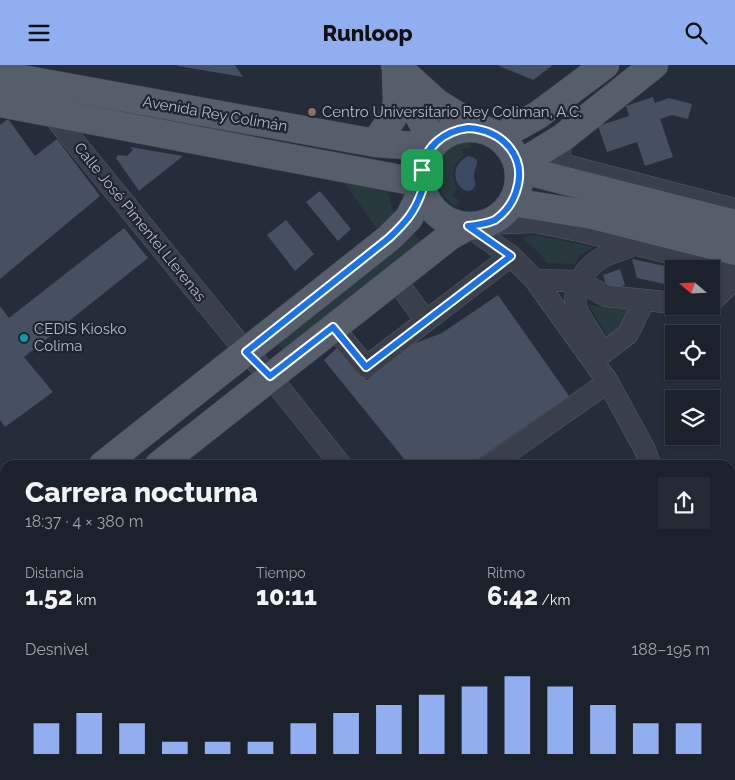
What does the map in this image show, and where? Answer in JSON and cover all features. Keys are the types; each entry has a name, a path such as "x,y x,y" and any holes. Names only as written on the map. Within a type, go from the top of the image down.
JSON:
{"main road":[{"path":"109,460 389,238 409,218 422,186 422,170 425,158 441,138 459,129 489,133 547,109 605,65"},
{"path":"518,167 562,138 654,65"},
{"path":"164,460 450,236 495,219 505,212 512,202 518,185 518,167 507,145 437,103 394,68"},
{"path":"376,143 392,117 398,102 394,68"},
{"path":"394,68 433,146"},
{"name":"Avenida Rey Colimán","path":"11,73 376,143 433,146"},
{"name":"Avenida Rey Colimán","path":"0,103 422,186"},
{"path":"518,167 536,172 595,203 735,251"},
{"path":"422,186 433,209 442,217 452,223 476,225"},
{"path":"512,202 595,203 735,224"}],"street":[{"name":"Calle José Pimentel Llerenas","path":"11,73 50,113 246,352 270,376 337,460"},
{"path":"562,138 559,158 568,166 735,209"},
{"path":"476,225 535,222 735,269"},
{"path":"476,225 535,280 608,382 645,450 648,460"},
{"path":"608,382 603,353 578,311 575,297 580,281 590,267 603,257 636,245"},
{"path":"333,327 366,367 511,256"},
{"path":"395,279 426,321"},
{"path":"720,293 735,279"},
{"path":"535,280 580,281 606,296 665,302"},
{"path":"603,353 628,334 644,301"},
{"path":"504,460 608,382"}],"shaded area":[{"path":"471,139 471,148 462,149 464,156 457,163 453,175 457,189 452,195 459,200 457,207 446,198 439,188 435,177 436,167 439,157 447,149 457,143"},
{"path":"343,181 387,189 394,215 377,229"},
{"path":"411,229 422,244 284,352 275,341"},
{"path":"534,235 594,247 579,256 575,264 547,263 522,238"},
{"path":"588,305 631,310 622,332 610,340"}],"water":[{"path":"468,156 477,160 474,176 476,183 471,190 466,191 458,183 456,169 460,162"}],"building":[{"path":"235,65 243,77 178,66"},
{"path":"497,65 553,65 533,80"},
{"path":"653,97 655,103 669,98 692,104 688,119 672,115 660,119 673,157 645,166 637,142 607,152 598,126 629,116 626,106"},
{"path":"8,119 35,156 57,139 100,196 0,279 0,125"},
{"path":"130,147 183,156 139,191 116,158 118,155 127,156 133,150"},
{"path":"320,191 351,229 338,241 306,202"},
{"path":"286,220 314,254 295,271 267,235"},
{"name":"CEDIS Kiosko Colima","path":"124,228 148,258 24,357 53,392 5,427 0,420 0,306 9,318"},
{"path":"632,259 665,266 665,284 637,278"},
{"path":"620,269 625,285 608,291 603,275"},
{"path":"498,295 569,396 477,460 405,460 324,360 339,346 367,380 413,344 442,333"}],"place":[{"name":"Centro Universitario Rey Coliman, A.C.","path":"312,112"},
{"name":"CEDIS Kiosko Colima","path":"24,338"}],"route":[{"path":"468,128 489,131 499,137 507,145 518,165 518,185 512,202 505,212 484,224 468,226 511,256 366,367 333,327 270,376 246,352 389,238 406,222 423,189 422,170 425,158 434,144 441,138 459,129 468,128"}]}
